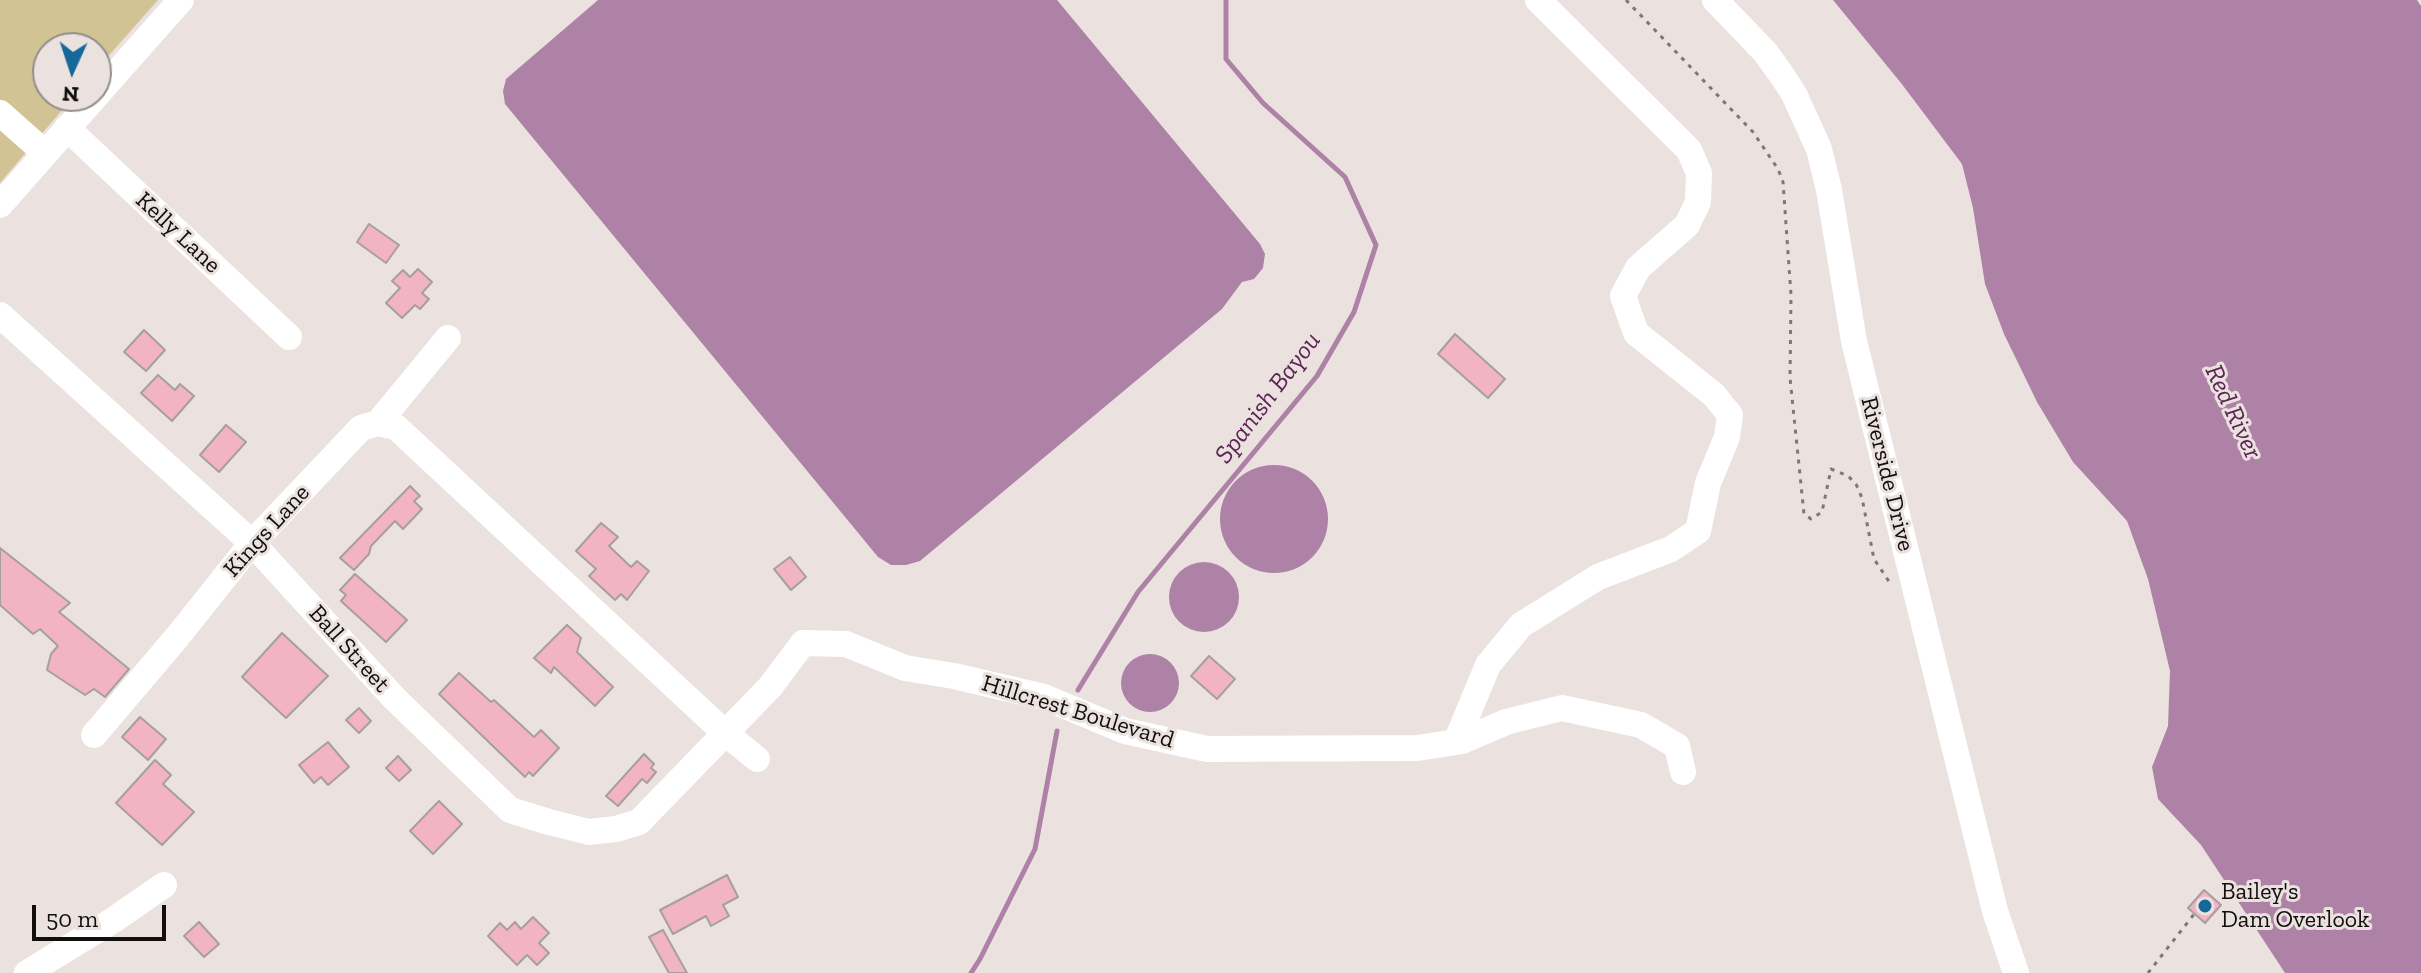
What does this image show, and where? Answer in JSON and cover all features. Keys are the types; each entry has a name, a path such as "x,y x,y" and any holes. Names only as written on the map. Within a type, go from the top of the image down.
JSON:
{"street":[{"path":"112,78 181,0"},
{"path":"1456,742 1488,665 1521,625 1598,577 1671,549 1698,531 1708,483 1727,437 1730,415 1714,395 1636,333 1623,296 1638,268 1687,225 1698,202 1699,173 1689,150 1538,0"},
{"name":"Riverside Drive","path":"1715,0 1765,52 1781,74 1794,94 1819,149 1829,190 1854,341 1995,911 2016,973"},
{"path":"0,205 82,112"},
{"path":"0,113 45,153"},
{"name":"Kelly Lane","path":"67,128 289,337"},
{"name":"Ball Street","path":"0,315 252,543 395,699 510,810 589,832 639,822 725,733"},
{"name":"Kings Lane","path":"94,735 252,543 361,428 378,423 448,338"},
{"path":"378,423 396,427 725,733 757,759"},
{"name":"Hillcrest Boulevard","path":"725,733 770,687 803,643 846,644 905,668 1044,697 1125,731 1207,749 1418,748 1456,742 1506,722 1562,708 1641,725 1677,746 1683,772"},
{"path":"27,973 164,885"}],"path":[{"path":"1626,0 1753,132 1778,169 1783,182 1791,295 1790,378 1804,514 1811,519 1822,512 1831,469 1848,476 1856,484 1862,498 1874,559 1893,588"},
{"path":"2148,973 2195,913"}],"shaded area":[{"path":"0,0 158,0 112,52 112,32 32,32 32,112 60,112 0,183"}],"water":[{"path":"598,0 1057,0 1260,244 1265,254 1263,268 1254,279 1242,282 1222,309 920,561 891,565 878,557 505,104 503,91 506,79"},
{"name":"Red River","path":"1833,0 2417,0 2421,6 2421,973 2285,973 2201,845 2158,799 2152,767 2168,726 2170,671 2148,579 2127,521 2073,462 2037,402 2004,334 1985,284 1973,208 1962,164"},
{"path":"1274,465 1295,469 1312,481 1324,498 1328,519 1324,540 1312,557 1295,569 1274,573 1253,569 1236,557 1224,540 1220,519 1224,498 1236,481 1253,469"},
{"path":"1211,562 1233,577 1239,597 1237,611 1229,622 1218,630 1197,632 1179,622 1171,611 1169,590 1179,572 1190,564"},
{"path":"1150,654 1161,656 1170,663 1177,672 1177,694 1170,703 1161,710 1150,712 1139,710 1130,703 1123,694 1121,683 1123,672 1130,663 1139,656"}],"building":[{"path":"369,224 399,245 386,263 357,242"},
{"path":"418,269 432,282 422,293 429,299 420,309 415,305 402,318 386,303 400,288 392,281 403,270 410,277"},
{"path":"144,330 165,350 146,371 124,352"},
{"path":"1455,334 1505,379 1488,398 1438,354"},
{"path":"158,375 175,390 180,384 194,396 172,421 141,393"},
{"path":"226,425 246,442 219,472 200,455"},
{"path":"410,486 420,496 414,501 422,509 403,529 395,521 354,570 340,558"},
{"path":"601,523 618,537 609,546 631,567 637,561 649,571 627,600 621,594 615,600 589,576 596,569 576,551"},
{"path":"0,548 70,603 59,612 129,669 105,697 94,689 85,695 47,670 51,654 58,646 40,629 33,634 0,605"},
{"path":"790,557 806,577 791,590 774,569"},
{"path":"355,574 407,620 386,642 341,601 346,595 340,590"},
{"path":"567,625 581,638 577,652 613,687 595,706 554,667 551,673 534,658"},
{"path":"282,633 328,676 286,718 242,677"},
{"path":"1209,656 1235,679 1217,699 1191,676"},
{"path":"459,673 534,737 541,730 559,748 533,776 529,772 525,777 439,694"},
{"path":"359,708 371,721 359,733 346,720"},
{"path":"140,717 166,739 148,760 122,737"},
{"path":"328,742 349,767 328,785 321,777 314,783 299,765"},
{"path":"644,754 654,764 651,768 656,772 647,783 642,779 618,806 606,796"},
{"path":"398,756 411,770 399,781 386,768"},
{"path":"155,760 171,775 163,784 194,812 162,845 116,803"},
{"path":"439,801 462,824 433,854 410,831"},
{"path":"727,875 738,897 723,905 729,916 711,926 706,916 673,934 660,910"},
{"name":"Bailey's Dam Overlook","path":"2204,890 2221,905 2205,923 2188,908"},
{"path":"533,917 549,933 539,943 549,953 537,965 527,955 517,965 488,936 500,923 507,930 515,922 521,929"},
{"path":"199,922 219,944 204,957 184,936"},
{"path":"663,930 687,973 669,973 649,937"}],"waterway":[{"name":"Spanish Bayou","path":"1078,690 1138,592 1317,376 1354,312 1376,245 1345,177 1263,103 1226,59 1226,0"},
{"name":"Spanish Bayou","path":"971,973 1035,849 1057,731"}],"place":[{"name":"Bailey's Dam Overlook","path":"2205,906"}]}
